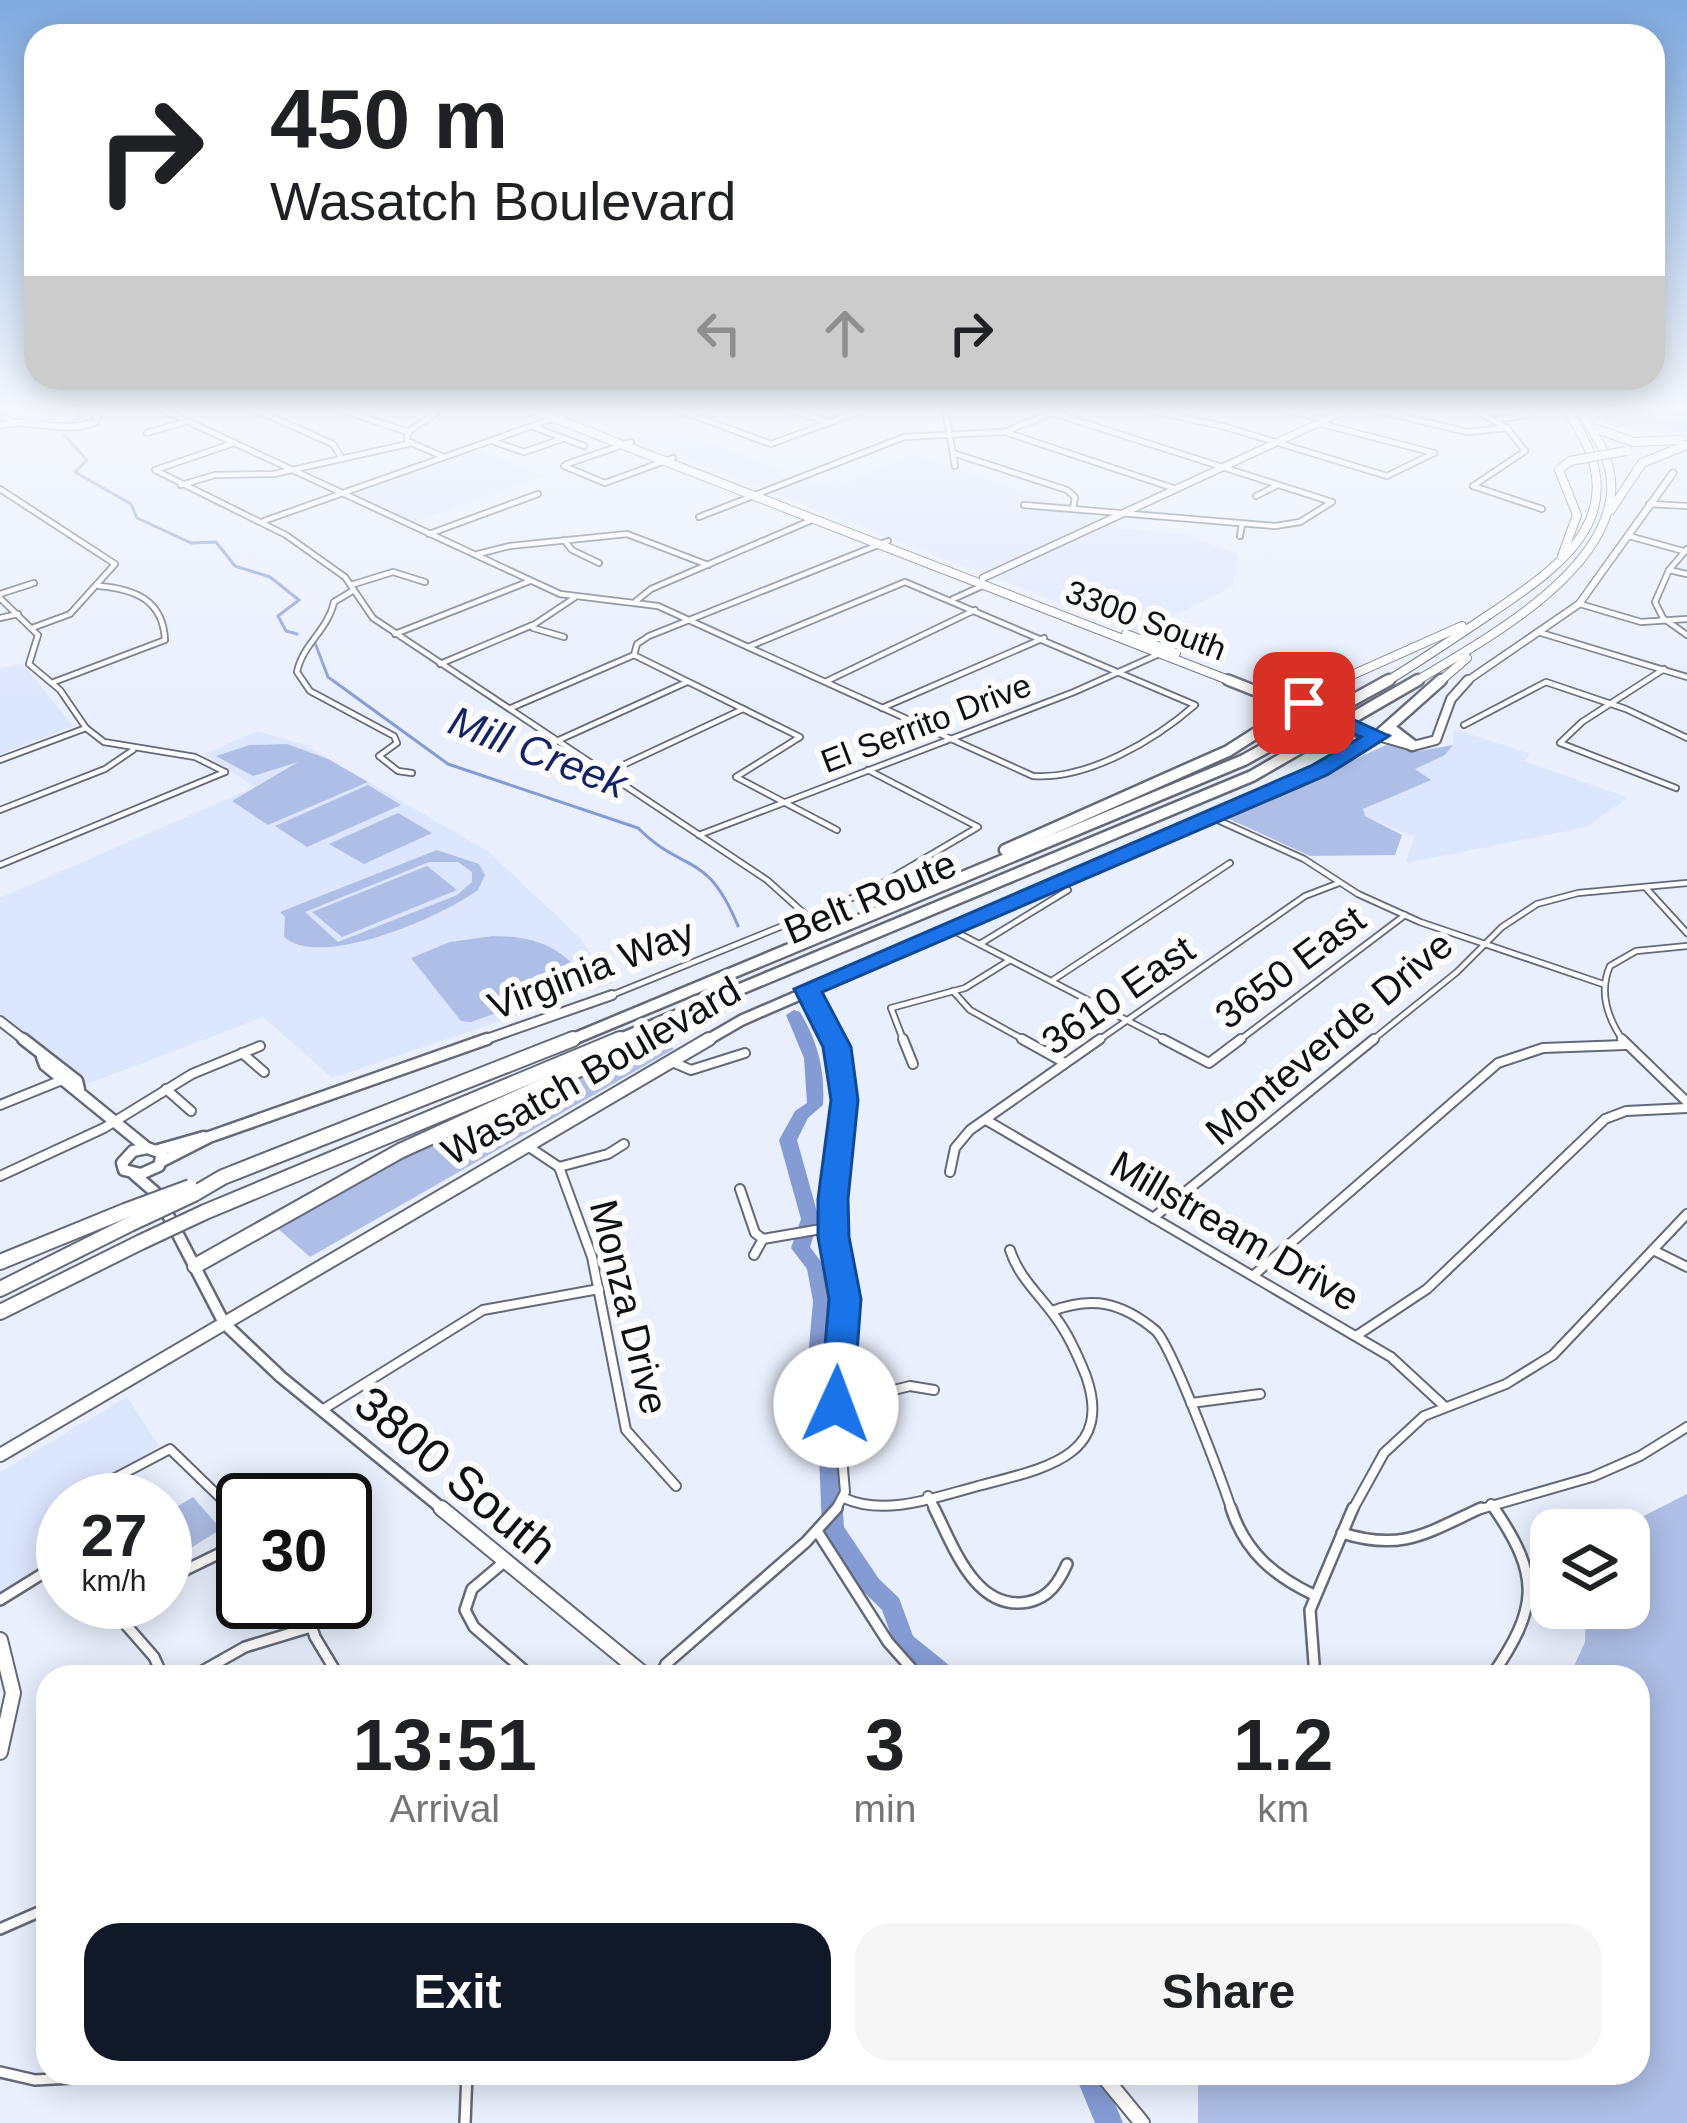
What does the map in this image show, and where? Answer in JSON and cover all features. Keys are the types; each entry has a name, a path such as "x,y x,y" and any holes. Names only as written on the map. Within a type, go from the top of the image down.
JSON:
{"highway":[{"path":"1558,566 1577,515 1574,507"},
{"name":"Belt Route","path":"0,1289 128,1218 850,924 1291,738 1506,604 1558,566 1575,548 1593,507"},
{"path":"1604,522 1607,507"},
{"name":"Belt Route","path":"0,1312 206,1212 1252,776 1331,734 1478,643 1562,584 1614,507"},
{"path":"1276,696 1300,696 1325,688 1506,604"},
{"path":"1369,733 1390,728 1478,643"},
{"path":"1305,707 1325,688"},
{"path":"850,924 1228,751 1283,716 1276,696"},
{"path":"1390,728 1412,746"},
{"path":"195,1266 400,1151 896,922"},
{"path":"0,1262 128,1218"}],"main road":[{"name":"3300 South","path":"787,507 1369,733"},
{"name":"3300 South","path":"794,507 983,582"},
{"name":"Wasatch Boulevard","path":"0,1455 670,1060 807,989 1337,762 1369,733"}],"street":[{"path":"27,507 112,559 115,568 68,616 32,628"},
{"path":"228,507 338,570 370,615 395,634 783,892 807,916"},
{"path":"261,522 304,507"},
{"path":"370,507 574,598 636,601 688,620 952,740 1044,780 1115,754 1195,705 905,582 748,647"},
{"path":"429,534 502,507"},
{"path":"699,518 726,507"},
{"path":"1049,507 1282,526 1300,522 1324,507"},
{"path":"950,601 1138,507"},
{"path":"1536,507 1542,509"},
{"path":"1369,733 1412,746 1436,740 1451,699 1464,683 1579,604 1647,507"},
{"path":"636,601 654,587 814,519"},
{"path":"1240,536 1242,524"},
{"path":"475,555 630,535 708,565"},
{"path":"1629,536 1685,550 1655,602 1668,622 1687,635"},
{"path":"564,540 575,552 599,563"},
{"path":"509,709 634,655 642,640 888,541"},
{"path":"1670,570 1687,574"},
{"path":"412,773 398,771 379,756 397,743 394,736 310,691 300,680 297,664 304,648 332,618 334,602 352,587 393,572 425,582"},
{"path":"395,634 530,581"},
{"path":"0,865 225,772 195,758 104,742 86,728 52,682 29,664 38,640 0,596 34,583"},
{"path":"52,682 165,640 162,613 149,598 99,586"},
{"path":"440,664 530,627 574,598"},
{"path":"1579,604 1631,620 1687,619"},
{"path":"825,682 975,610"},
{"path":"0,619 18,614"},
{"path":"530,627 564,637"},
{"path":"1538,632 1687,676"},
{"path":"881,708 1044,638"},
{"name":"El Serrito Drive","path":"699,835 952,740 1163,652"},
{"path":"634,655 801,739 736,776 837,830"},
{"path":"1664,669 1579,725 1561,745 1676,788"},
{"path":"556,741 687,682"},
{"path":"1464,725 1540,682 1613,704 1687,738"},
{"path":"606,773 743,709"},
{"path":"0,760 86,728"},
{"path":"0,810 105,770 133,750"},
{"name":"Virginia Way","path":"155,1157 612,995 877,887 979,825 868,770"},
{"path":"1210,817 1304,859 1339,883 1405,915 1603,983"},
{"path":"1052,981 1230,863"},
{"name":"3610 East","path":"950,1172 958,1143 986,1120 1305,896 1339,883"},
{"name":"Monteverde Drive","path":"1153,1218 1457,973 1482,944 1539,903 1687,883"},
{"path":"1646,888 1687,933"},
{"path":"980,944 1068,890"},
{"name":"3650 East","path":"1128,1021 1209,1063 1405,915"},
{"path":"949,928 1128,1021"},
{"path":"1687,946 1619,957 1603,983 1609,1022 1625,1045 1687,1105"},
{"path":"914,1064 890,1013 892,1006 953,992 1010,960"},
{"path":"666,1665 820,1527 844,1498 836,1405 845,1299 833,1227 844,1100 842,1066 834,1039 807,989"},
{"path":"953,992 973,1012 1067,1064"},
{"path":"0,1021 77,1081 79,1089"},
{"path":"1253,1276 1498,1064 1543,1048 1625,1045"},
{"path":"0,1175 117,1126 166,1089 260,1046"},
{"path":"242,1053 264,1072"},
{"path":"670,1060 691,1070 745,1053"},
{"path":"42,1057 45,1065 155,1157 161,1188 157,1195"},
{"path":"0,1105 62,1080"},
{"path":"166,1089 191,1111"},
{"path":"1356,1336 1427,1289 1604,1118 1687,1105"},
{"name":"Millstream Drive","path":"986,1120 1356,1336 1412,1372 1444,1406"},
{"path":"117,1126 127,1155 122,1167 157,1195 224,1323"},
{"path":"559,1167 608,1154 624,1144"},
{"name":"Monza Drive","path":"526,1145 559,1167 599,1289 626,1430 676,1486"},
{"path":"127,1155 155,1157"},
{"path":"134,1174 155,1157"},
{"path":"740,1189 755,1233 763,1239 833,1227"},
{"path":"1314,1665 1308,1620 1315,1596 1363,1485 1384,1453 1416,1421 1506,1384 1553,1355 1687,1214"},
{"path":"754,1256 763,1239"},
{"path":"844,1498 882,1508 1062,1460 1086,1441 1094,1416 1066,1333 1014,1267 1010,1250"},
{"path":"1653,1250 1687,1267"},
{"path":"322,1410 483,1310 599,1289"},
{"path":"1052,1311 1086,1299 1100,1300 1150,1324 1166,1342 1238,1529 1277,1578 1315,1596"},
{"name":"3800 South","path":"224,1323 322,1410 632,1665"},
{"path":"836,1405 910,1386 934,1390"},
{"path":"1191,1403 1260,1394"},
{"path":"1342,1533 1377,1544 1402,1543 1491,1504 1592,1477 1640,1456 1687,1427"},
{"path":"124,1473 173,1450 216,1498"},
{"path":"928,1496 982,1589 1013,1602 1037,1602 1061,1582 1067,1564"},
{"path":"1491,1504 1524,1556 1531,1600 1520,1637 1500,1665"},
{"path":"820,1527 888,1642 908,1665"},
{"path":"504,1562 472,1589 465,1610 474,1627 518,1665"},
{"path":"0,1600 36,1578"},
{"path":"132,1629 158,1665"},
{"path":"213,1665 244,1647 304,1629"},
{"path":"312,1629 332,1665"},
{"path":"0,1640 13,1693 0,1751"},
{"path":"0,1929 36,1913"},
{"path":"0,2072 36,2080"},
{"path":"465,2123 467,2085"},
{"path":"1111,2085 1142,2123"}],"shaded area":[{"path":"377,507 455,507 411,523"},
{"path":"810,507 1068,507 1100,518 984,574"},
{"path":"1103,527 1183,534 1238,554 1233,586 1137,634 995,577"},
{"path":"23,664 73,726 0,754 0,668"},
{"path":"1454,729 1530,754 1524,761 1628,798 1586,827 1406,863 1414,837 1365,816 1362,809 1430,780 1414,769 1445,755 1453,745"},
{"path":"257,731 305,745 489,852 577,935 613,983 332,1078 263,1017 87,1084 0,1014 0,898 255,787 205,754"},
{"path":"287,744 328,759 368,782 268,825 232,801 298,762 253,776 216,756 250,745"},
{"path":"1386,745 1419,751 1453,745 1445,755 1415,769 1431,780 1363,809 1365,816 1402,835 1395,855 1310,856 1227,818"},
{"path":"368,785 401,805 307,847 275,826"},
{"path":"398,813 432,833 364,864 329,844"},
{"path":"437,850 479,864 485,875 478,890 438,913 352,943 302,946 284,937 285,917 280,912","holes":["429,862 458,862 472,872 472,882 457,895 338,942 305,912"]},
{"path":"427,866 457,890 342,937 312,912"},
{"path":"493,936 547,946 587,981 471,1022 461,1021 411,958 450,942"},
{"path":"659,1038 674,1049 310,1257 275,1226 402,1154"},
{"path":"127,1397 159,1446 112,1473 36,1473 36,1569 0,1592 0,1472"},
{"path":"1687,1494 1687,2123 1198,2123 1198,2085 1650,2085 1650,1665 1574,1665 1585,1629 1650,1629 1650,1513"},
{"path":"192,1498 216,1523 216,1532 192,1547"}],"waterway":[{"name":"Mill Creek","path":"132,507 137,518 191,543 216,542 235,566 270,577 299,600 278,616 286,631 297,634"},
{"name":"Mill Creek","path":"315,643 328,677 448,764 638,828 705,874 738,926"},
{"name":"Mill Creek","path":"794,1015 810,1048 815,1080 815,1105 801,1115 788,1140 810,1219 800,1248 816,1267 823,1301 817,1370 833,1529 871,1585 891,1605 904,1642 932,1665"},
{"name":"Mill Creek","path":"1093,2085 1109,2123"}],"route":[{"path":"836,1405 837,1350 845,1299 833,1237 844,1100 842,1066 807,989 1319,770 1378,736 1304,703"}]}
